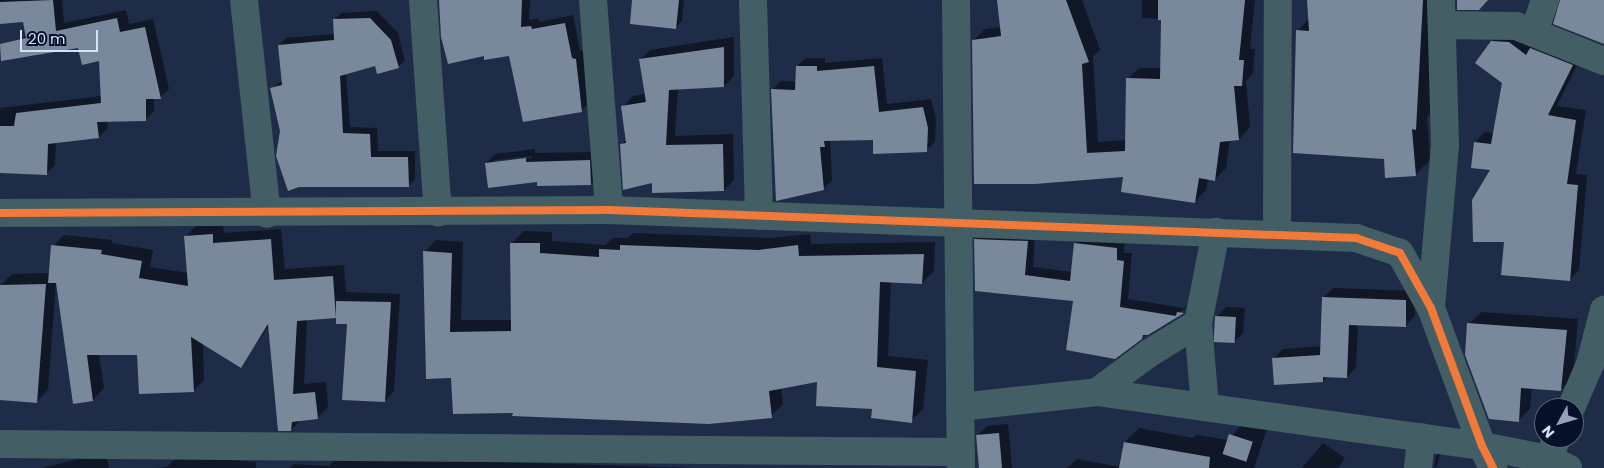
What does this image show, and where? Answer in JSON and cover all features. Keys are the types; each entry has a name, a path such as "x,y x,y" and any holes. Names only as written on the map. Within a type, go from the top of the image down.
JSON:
{"street":[{"path":"244,0 267,214"},
{"path":"423,0 438,212"},
{"path":"593,0 609,210"},
{"path":"753,0 759,216"},
{"path":"16,452 961,460 956,223 956,0"},
{"path":"1276,235 1278,0"},
{"path":"1534,32 1545,0"},
{"path":"1432,308 1445,145 1442,12 1516,26 1604,61"},
{"path":"0,213 267,214 609,210 1356,238 1400,253 1432,308 1488,457"},
{"path":"1205,407 1198,323 1216,232"},
{"path":"1575,398 1590,364 1604,310"},
{"path":"1097,392 1148,354 1198,323"},
{"path":"960,407 1097,392 1421,437 1488,457 1558,455"},
{"path":"1418,468 1421,437"}],"building":[{"path":"53,0 56,31 117,18 120,32 145,27 161,99 146,99 146,121 97,122 99,138 48,144 47,175 0,173 0,126 14,126 16,113 101,103 99,61 82,65 78,48 1,61 0,44 26,38 23,22 0,24 0,2"},
{"path":"439,0 522,0 521,27 531,26 532,29 565,23 572,58 576,59 582,112 523,122 509,56 484,60 484,56 448,64 441,37"},
{"path":"632,0 679,0 676,29 630,24"},
{"path":"997,0 1066,0 1089,62 1082,64 1087,153 1125,151 1126,78 1160,79 1161,20 1158,20 1158,0 1245,0 1239,60 1244,60 1242,86 1234,86 1239,140 1220,142 1215,181 1199,178 1195,203 1121,192 1123,177 1035,184 974,184 972,40 1001,36"},
{"path":"1307,0 1423,0 1416,130 1412,129 1416,176 1385,178 1384,159 1293,153 1296,30 1309,31"},
{"path":"1457,0 1488,0 1479,10 1457,10"},
{"path":"1560,0 1604,0 1604,44 1553,24"},
{"path":"370,18 391,40 399,68 377,74 375,66 340,76 343,133 370,134 371,157 408,157 409,187 299,187 288,191 276,156 280,131 270,88 282,85 278,45 334,40 333,19"},
{"path":"1491,41 1509,42 1526,55 1530,48 1573,65 1548,115 1576,120 1567,184 1578,185 1570,281 1501,275 1504,242 1473,242 1472,200 1490,170 1471,168 1474,142 1491,144 1502,83 1475,63"},
{"path":"724,47 724,87 669,90 666,145 723,144 724,191 652,193 652,183 623,190 620,144 626,143 621,106 646,102 639,59"},
{"path":"796,66 817,66 817,71 874,66 879,112 923,107 928,128 927,152 873,154 873,140 824,141 825,147 820,147 824,190 776,201 771,89 795,90"},
{"path":"526,158 526,162 590,160 591,185 537,186 537,182 488,188 485,163"},
{"path":"213,234 213,243 271,239 274,280 333,276 336,318 297,321 293,394 315,392 318,419 292,422 291,431 278,431 268,324 241,368 191,337 194,392 139,394 137,355 87,355 93,401 73,404 56,283 48,283 51,245 102,250 101,254 142,261 139,278 188,286 184,236"},
{"path":"974,239 1028,241 1025,275 1070,281 1074,243 1117,248 1117,260 1124,261 1120,307 1176,316 1177,312 1184,313 1148,335 1143,335 1142,339 1115,359 1066,350 1073,301 975,291"},
{"path":"510,243 540,243 540,253 599,257 599,249 620,250 620,245 759,250 798,245 799,256 924,254 922,284 880,282 877,367 916,371 912,423 871,418 872,409 816,406 817,382 769,391 772,418 709,424 512,416 513,413 453,414 451,378 426,379 423,251 452,253 450,332 511,331"},
{"path":"46,284 37,403 0,400 0,285"},
{"path":"1322,297 1406,300 1406,327 1349,325 1347,378 1323,377 1323,382 1274,385 1272,358 1320,355"},
{"path":"336,301 391,302 385,402 342,400 347,324 336,324"},
{"path":"1215,316 1236,317 1235,343 1214,342"},
{"path":"1467,323 1567,330 1561,391 1521,388 1519,422 1489,419 1465,355"},
{"path":"999,433 1002,468 979,468 976,435"},
{"path":"1229,434 1253,442 1246,462 1223,454"},
{"path":"1124,442 1210,457 1209,468 1119,468"}],"cycle path":[{"path":"0,213 609,210 1356,238 1400,253 1431,308 1482,446 1493,468"}]}
